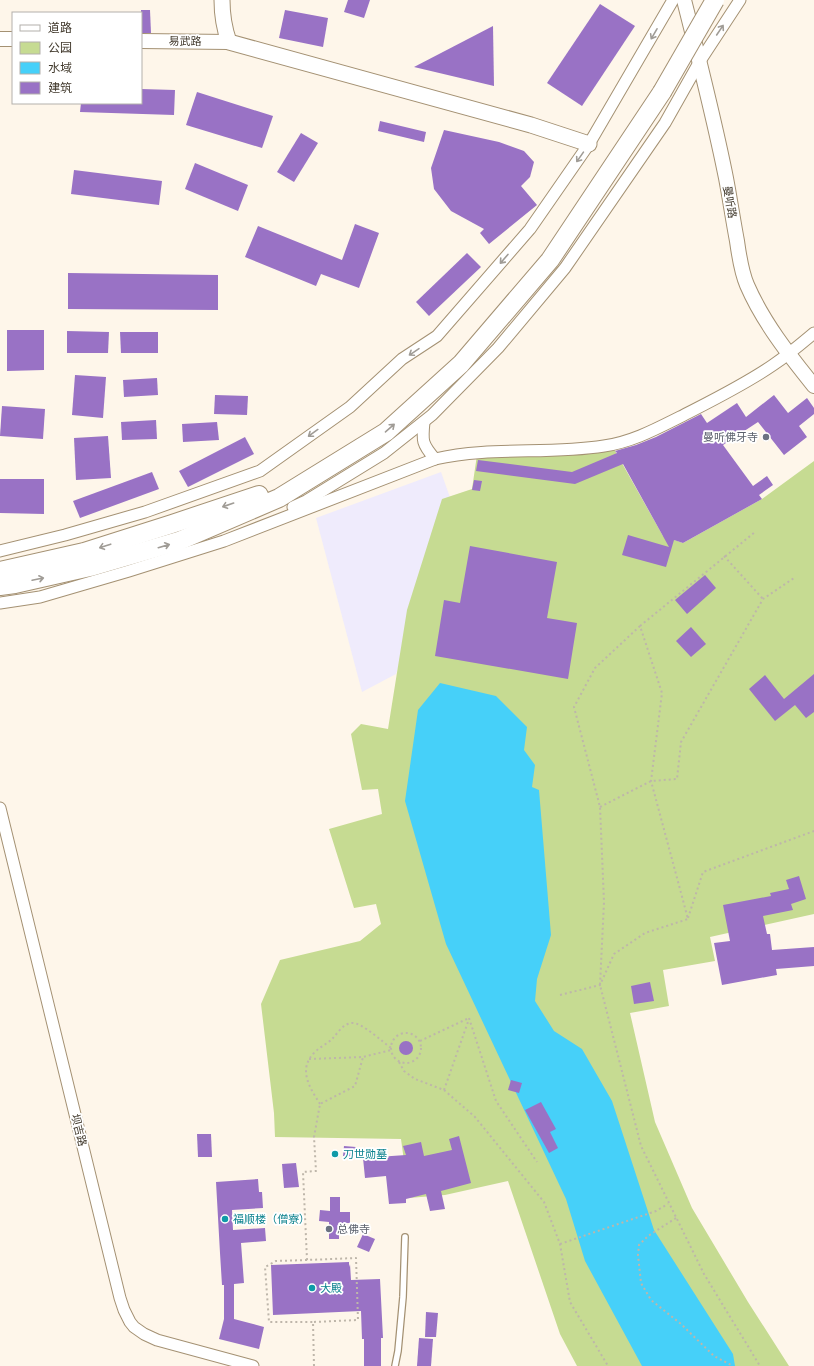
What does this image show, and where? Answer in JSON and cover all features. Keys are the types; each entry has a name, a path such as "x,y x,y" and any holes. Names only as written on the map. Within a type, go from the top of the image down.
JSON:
{"highway":[{"path":"0,571 84,552 271,491 374,426 461,350 536,260 658,87 701,0"},
{"path":"0,586 90,567 179,541 279,498 386,432 461,364 550,260 658,87 715,0"}],"main road":[{"path":"222,0 224,27 229,42 532,125 589,144"}],"street":[{"path":"0,551 65,536 145,512 260,471 350,406 402,359 437,336 530,230 589,144 673,0"},
{"name":"曼听路","path":"684,0 700,61 726,177 741,266 746,283 762,314 789,354 814,386"},
{"path":"224,541 306,501 384,453 432,415 498,348 566,268 665,123 700,61 740,0"},
{"path":"0,39 12,39"},
{"name":"易武路","path":"142,41 229,42"},
{"path":"0,603 40,597 224,541 435,458 455,454 480,452 586,448 624,442 648,433 752,378 789,354 814,333"},
{"path":"424,422 423,437 426,448 435,458"},
{"path":"218,524 224,541"},
{"name":"坝吉路","path":"0,808 120,1298 126,1316 134,1327 150,1337 237,1364 253,1366"}],"lane":[{"path":"395,1366 398,1351 403,1297 405,1237"}],"path":[{"path":"755,532 640,626 595,668 574,707 600,807 604,902 600,985 641,1146 668,1204 704,1274 760,1366"},
{"path":"724,556 763,599"},
{"path":"600,807 651,781 677,779 681,742 763,599 794,578"},
{"path":"640,626 662,692 651,781 688,919"},
{"path":"688,919 703,872 814,831"},
{"path":"600,985 614,954 645,933 688,919"},
{"path":"560,995 600,985"},
{"path":"420,1041 469,1018"},
{"path":"444,1090 469,1018"},
{"path":"469,1018 496,1101 537,1162"},
{"path":"307,1260 303,1172 316,1171 314,1137 320,1104 310,1087 305,1071 309,1058 331,1040 341,1028 352,1023 359,1024 391,1049 395,1059 399,1062 404,1071 415,1079 444,1090 475,1117 544,1202 560,1244 570,1302 608,1366"},
{"path":"391,1049 393,1041 396,1037 404,1033 414,1035 420,1041 422,1047 417,1060 408,1064 399,1062"},
{"path":"309,1058 363,1057 391,1049"},
{"path":"320,1104 355,1086 363,1057"},
{"path":"560,1244 656,1211 668,1204"},
{"path":"676,1218 648,1236 640,1245 638,1255 641,1283 651,1300 682,1324 714,1356 733,1366"},
{"path":"356,1258 358,1320 313,1322 269,1322 265,1267 276,1260 356,1258"},
{"path":"313,1322 314,1366"}],"shaded area":[{"path":"441,472 452,503 396,674 362,692 316,518"}],"green space":[{"path":"614,449 663,536 683,543 762,499 814,461 814,914 710,937 715,961 663,970 669,1006 630,1013 655,1122 692,1208 748,1302 789,1366 577,1366 560,1334 508,1181 445,1195 409,1198 401,1139 275,1137 274,1113 261,1004 280,960 360,941 381,924 376,904 354,908 329,829 382,814 378,789 362,790 351,734 361,724 388,729 407,610 442,499 472,489 477,455"}],"water":[{"path":"440,683 496,696 527,727 524,750 535,765 532,787 539,790 551,935 537,979 535,1001 554,1031 582,1049 612,1101 654,1230 733,1354 735,1366 642,1366 585,1261 566,1199 446,944 405,801 418,710"}],"building":[{"path":"348,0 370,0 364,18 344,12"},
{"path":"600,4 635,26 582,106 547,83"},
{"path":"141,10 150,10 151,33 142,33"},
{"path":"285,10 328,18 323,47 279,38"},
{"path":"493,26 494,86 414,67"},
{"path":"142,89 175,90 174,115 80,112 81,104 142,104"},
{"path":"197,92 273,116 262,148 186,125"},
{"path":"380,121 426,132 424,142 378,131"},
{"path":"444,130 499,142 524,151 534,162 530,177 521,186 537,205 489,244 480,233 484,229 451,211 434,189 431,168"},
{"path":"301,133 318,143 294,182 277,172"},
{"path":"195,163 248,185 238,211 185,189"},
{"path":"74,170 162,181 159,205 71,194"},
{"path":"355,224 379,233 359,288 321,274 316,286 245,257 258,226 342,260"},
{"path":"467,253 481,267 429,316 416,302"},
{"path":"68,273 218,275 218,310 68,309"},
{"path":"7,330 44,330 44,370 7,371"},
{"path":"67,331 109,332 108,353 67,353"},
{"path":"120,332 158,332 158,353 121,353"},
{"path":"75,375 106,377 103,418 72,415"},
{"path":"157,378 158,395 124,397 123,380"},
{"path":"215,395 248,396 247,415 214,414"},
{"path":"774,395 788,413 807,398 814,408 814,414 799,426 807,437 784,455 758,422 723,445 753,486 767,476 773,485 759,495 762,499 683,543 674,540 666,567 622,555 628,535 669,547 623,464 575,484 476,471 478,460 572,472 617,453 615,451 656,437 701,414 707,423 737,403 746,417"},
{"path":"2,406 45,409 43,439 0,436"},
{"path":"156,420 157,439 122,440 121,422"},
{"path":"217,422 219,440 183,442 182,424"},
{"path":"108,436 111,478 76,480 74,438"},
{"path":"245,437 254,454 188,487 179,471"},
{"path":"152,472 159,489 80,518 73,501"},
{"path":"0,479 44,479 44,514 0,513"},
{"path":"474,480 482,481 480,491 472,490"},
{"path":"470,546 557,562 547,618 577,623 568,679 435,656 444,600 460,603"},
{"path":"705,575 716,588 687,614 675,600"},
{"path":"691,627 706,644 691,657 676,641"},
{"path":"814,674 814,712 806,718 795,705 775,721 749,689 765,675 784,699"},
{"path":"799,876 806,899 791,904 793,910 763,916 767,934 770,934 772,950 814,947 814,966 776,969 777,975 722,985 714,943 730,941 723,905 771,896 770,893 789,889 786,880"},
{"path":"650,982 654,1001 634,1004 631,986"},
{"path":"403,1041 409,1041 413,1045 413,1051 409,1055 403,1055 399,1051 399,1045"},
{"path":"511,1080 522,1083 519,1093 508,1090"},
{"path":"541,1102 556,1129 550,1132 558,1148 549,1153 525,1110"},
{"path":"197,1134 211,1134 212,1157 198,1157"},
{"path":"459,1136 471,1183 441,1191 445,1209 430,1211 426,1194 406,1199 406,1203 389,1204 386,1176 365,1178 363,1158 406,1155 403,1146 421,1142 424,1156 452,1150 449,1139"},
{"path":"344,1146 356,1147 354,1157 343,1156"},
{"path":"296,1163 299,1187 284,1188 282,1164"},
{"path":"258,1179 259,1192 262,1192 263,1208 232,1210 233,1230 265,1228 266,1241 241,1243 244,1283 234,1284 234,1319 264,1327 259,1349 219,1339 224,1319 224,1285 222,1285 216,1182"},
{"path":"330,1197 340,1197 340,1212 350,1212 350,1223 339,1223 339,1239 329,1239 329,1222 319,1221 320,1210 330,1211"},
{"path":"363,1234 375,1239 369,1252 357,1247"},
{"name":"大殿","path":"349,1262 351,1280 380,1279 383,1338 381,1338 381,1366 364,1366 364,1339 362,1339 361,1311 273,1315 271,1265"},
{"path":"426,1312 438,1313 436,1337 425,1337"},
{"path":"419,1338 433,1339 431,1366 417,1366"}],"place":[{"name":"曼听佛牙寺","path":"766,437"},
{"name":"刀世勋墓","path":"335,1154"},
{"name":"福顺楼（僧寮）","path":"225,1219"},
{"name":"总佛寺","path":"329,1229"},
{"name":"大殿","path":"312,1288"}]}
